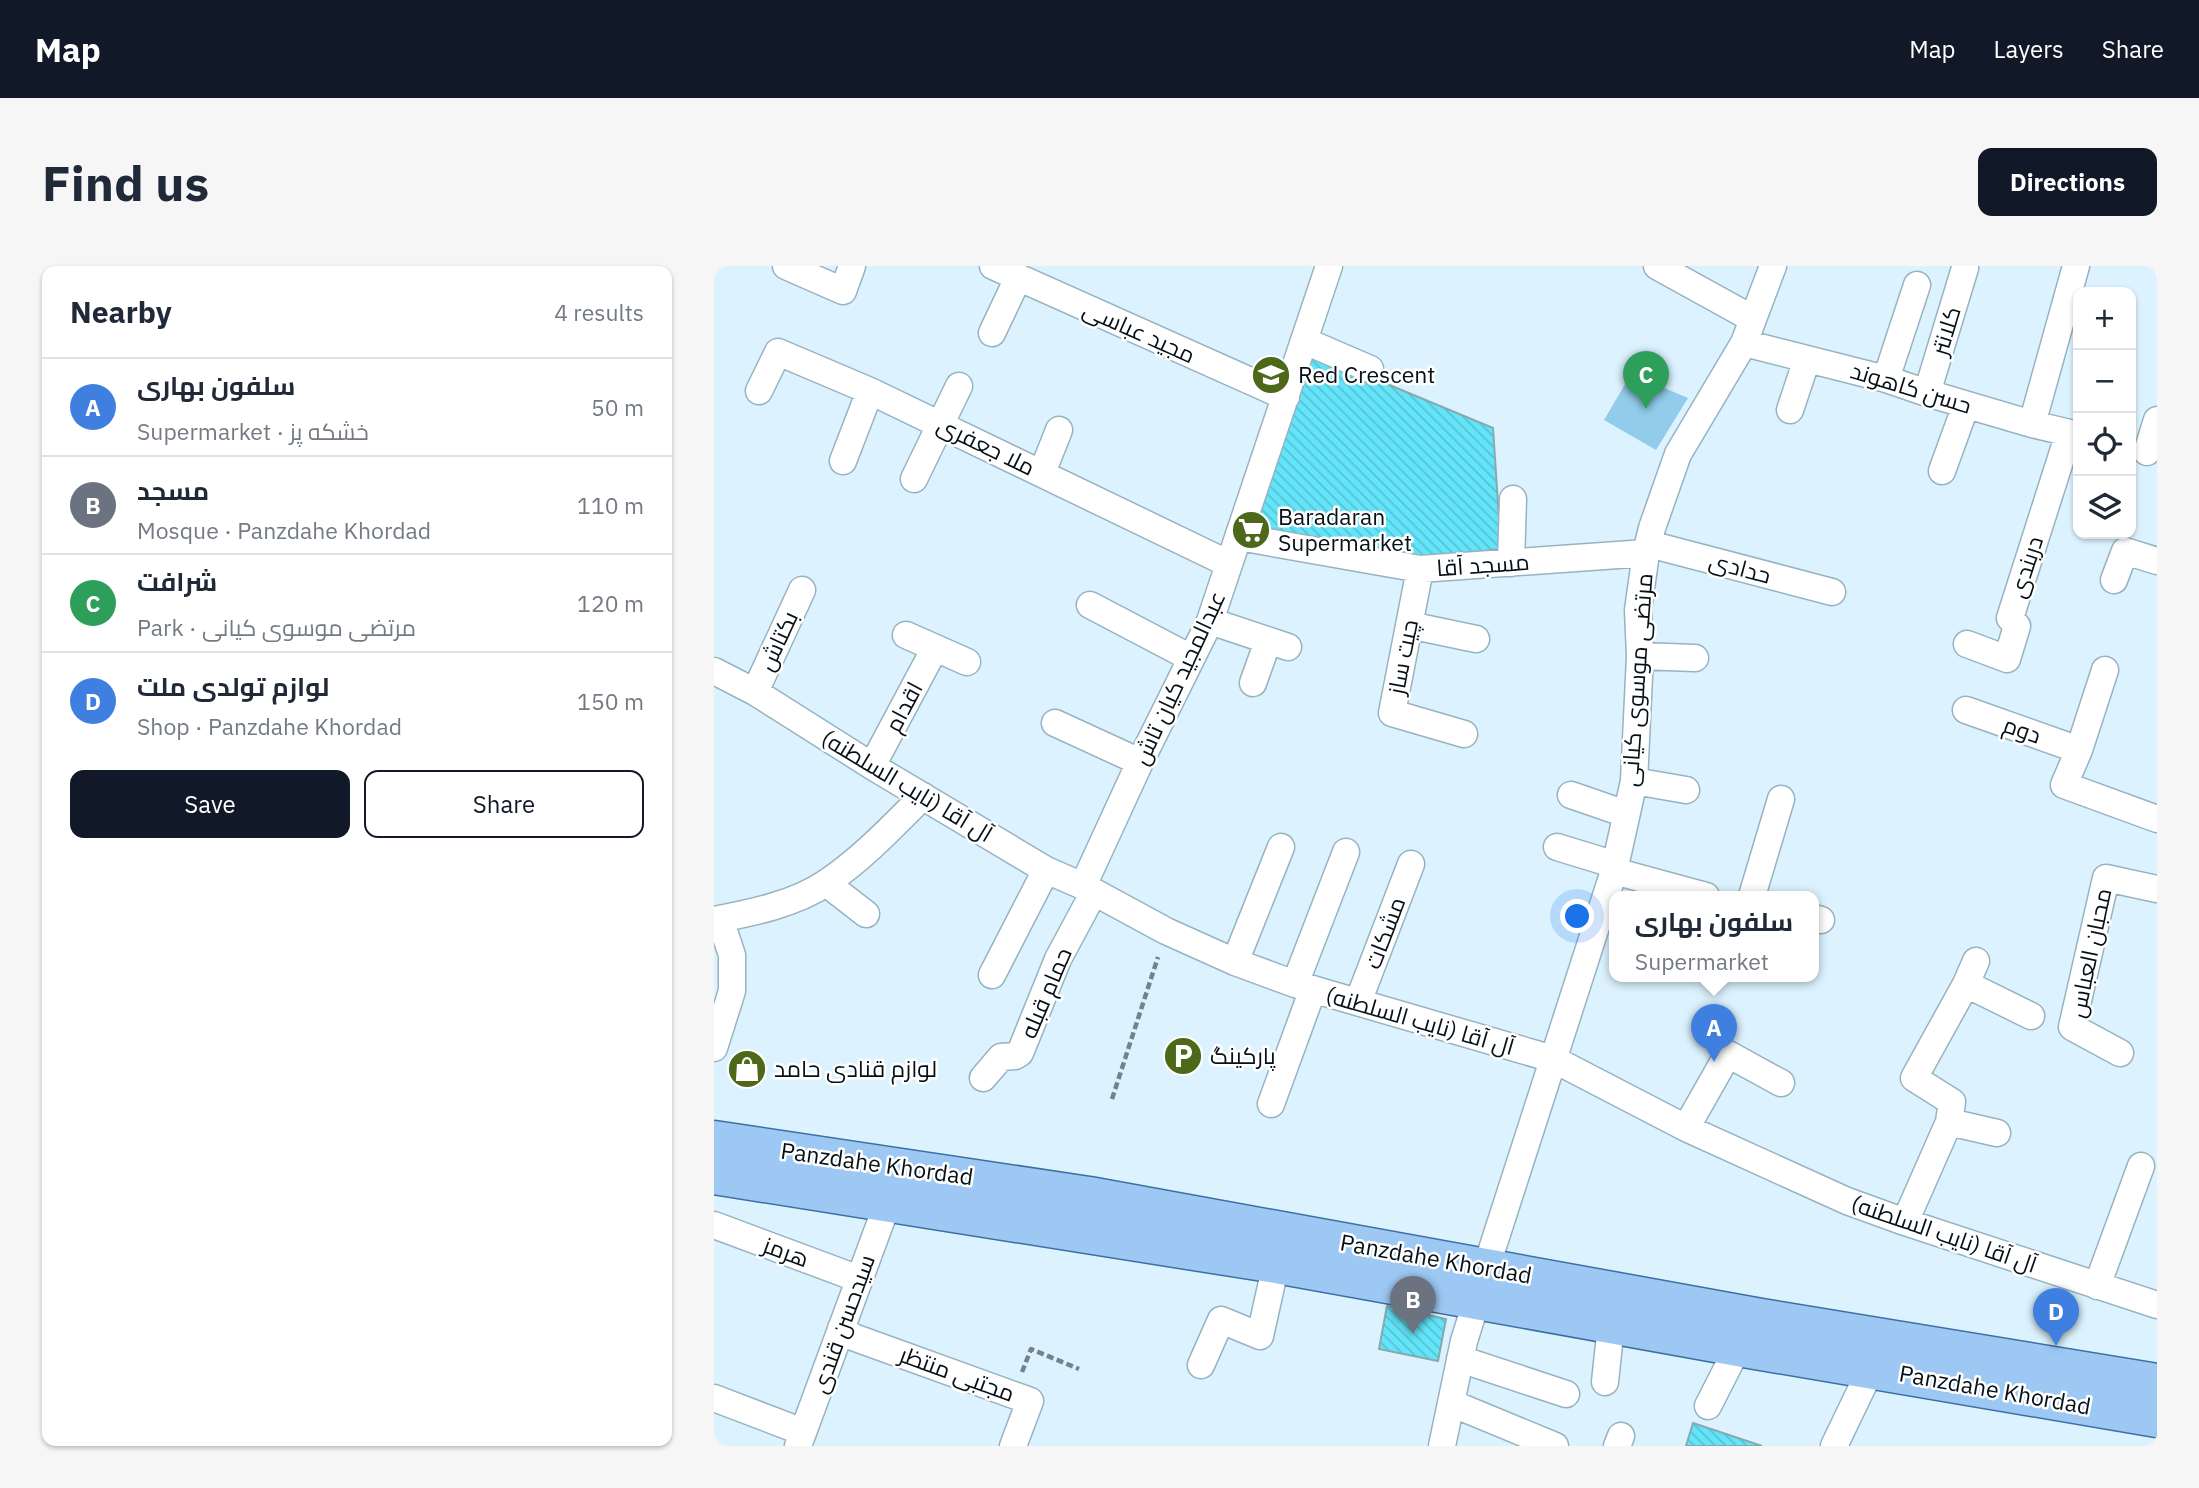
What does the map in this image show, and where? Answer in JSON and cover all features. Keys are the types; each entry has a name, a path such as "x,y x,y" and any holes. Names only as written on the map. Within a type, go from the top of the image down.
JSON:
{"main road":[{"name":"Panzdahe Khordad","path":"714,1140 1047,1189 1482,1284 1611,1325 1738,1347 1871,1369 1942,1365 2157,1383"},
{"name":"Panzdahe Khordad","path":"714,1175 1276,1264 1482,1284 1762,1318 2157,1418"},
{"path":"1043,1227 1047,1189"}],"street":[{"path":"786,266 843,291 852,266"},
{"name":"مجید عباسی","path":"993,266 1286,397"},
{"name":"عبدالمجید کیان تاش","path":"1089,889 1140,762 1210,621 1329,266"},
{"name":"حسن کاهوند","path":"1657,266 1749,331 1807,359 1886,379 1966,405 2073,434"},
{"name":"مرتضی موسوی کیانی","path":"1442,1446 1460,1359 1482,1284 1615,868 1634,781 1640,656 1638,610 1652,528 1678,454 1749,331 1773,266"},
{"path":"2032,424 2076,266"},
{"name":"کلانتر","path":"1927,393 1965,268"},
{"path":"992,333 1018,278"},
{"path":"1886,379 1917,285"},
{"path":"1304,341 1370,369"},
{"name":"ملا جعفری","path":"760,391 778,352 870,391 1229,564"},
{"path":"1790,410 1807,359"},
{"path":"914,479 959,386"},
{"path":"843,461 870,391"},
{"path":"1942,471 1966,405"},
{"path":"2145,452 2157,420"},
{"path":"1042,473 1059,429"},
{"name":"دربندی","path":"1967,644 2007,659 2018,626 2010,618 2073,434"},
{"path":"1511,564 1513,499"},
{"name":"مسجد آقا","path":"1239,537 1420,569 1511,564 1647,548"},
{"name":"حدادی","path":"1647,548 1832,592"},
{"path":"2114,580 2125,551 2157,561"},
{"name":"چیت ساز","path":"1420,569 1392,713 1464,734"},
{"name":"بکتاش","path":"755,692 802,590"},
{"path":"1090,605 1191,658"},
{"path":"1210,621 1278,644 1253,683"},
{"path":"1409,625 1476,639"},
{"path":"906,635 967,662"},
{"name":"اقدام","path":"872,766 935,648"},
{"path":"1640,656 1695,658"},
{"path":"2105,670 2079,750 2064,785 2157,819"},
{"name":"آل آقا (نایب السلطنه)","path":"714,671 755,692 1046,870 1235,962 1304,987 1553,1059 1686,1128 1847,1201 2157,1305"},
{"name":"دوم","path":"1966,710 2079,750"},
{"path":"1055,723 1140,762"},
{"path":"1634,781 1686,790"},
{"path":"1571,795 1626,814"},
{"path":"714,1048 732,990 732,955 716,918 796,898 826,883 872,846 923,796"},
{"path":"1754,891 1782,799"},
{"path":"1235,962 1281,847"},
{"path":"1557,847 1690,891"},
{"path":"1271,1104 1346,852"},
{"name":"مشکات","path":"1358,1002 1411,864"},
{"path":"992,975 1046,870"},
{"name":"محبان العباس","path":"2120,1053 2072,1027 2106,878 2157,889"},
{"path":"826,883 866,914"},
{"name":"حمام قبله","path":"984,1078 1001,1057 1020,1053 1089,889"},
{"path":"1905,1222 1950,1122 1952,1102 1914,1078 1971,972 2031,1016"},
{"path":"1686,1128 1728,1054 1781,1083"},
{"path":"1950,1122 1997,1133"},
{"path":"2097,1286 2141,1166"},
{"name":"سیدحسن قندی","path":"801,1439 888,1202"},
{"name":"هرمز","path":"714,1225 859,1279"},
{"path":"1201,1365 1221,1320 1260,1336 1276,1264"},
{"path":"1605,1382 1611,1325"},
{"name":"مجتبی منتظر","path":"841,1328 853,1337 1030,1401 1013,1446"},
{"path":"1708,1406 1738,1347"},
{"path":"1460,1359 1566,1394"},
{"path":"1834,1446 1871,1369"},
{"path":"714,1398 801,1439"},
{"path":"1451,1403 1555,1446"}],"path":[{"path":"1112,1099 1167,931"},
{"path":"1013,1395 1031,1349 1079,1369"}],"shaded area":[{"path":"1631,374 1688,398 1656,450 1604,420"}],"building":[{"path":"1310,352 1493,428 1501,549 1419,558 1265,536 1254,518"},
{"path":"1387,1306 1446,1319 1438,1361 1379,1349"},
{"path":"1693,1423 1762,1446 1686,1446"}],"place":[{"name":"Red Crescent","path":"1271,375"},
{"name":"شرافت","path":"1646,409"},
{"name":"Baradaran Supermarket","path":"1251,530"},
{"name":"پارکینگ","path":"1183,1056"},
{"name":"سلفون بهاری","path":"1714,1062"},
{"name":"لوازم قنادی حامد","path":"747,1069"},
{"name":"مسجد","path":"1413,1334"},
{"name":"لوازم تولدی ملت","path":"2056,1346"}]}
